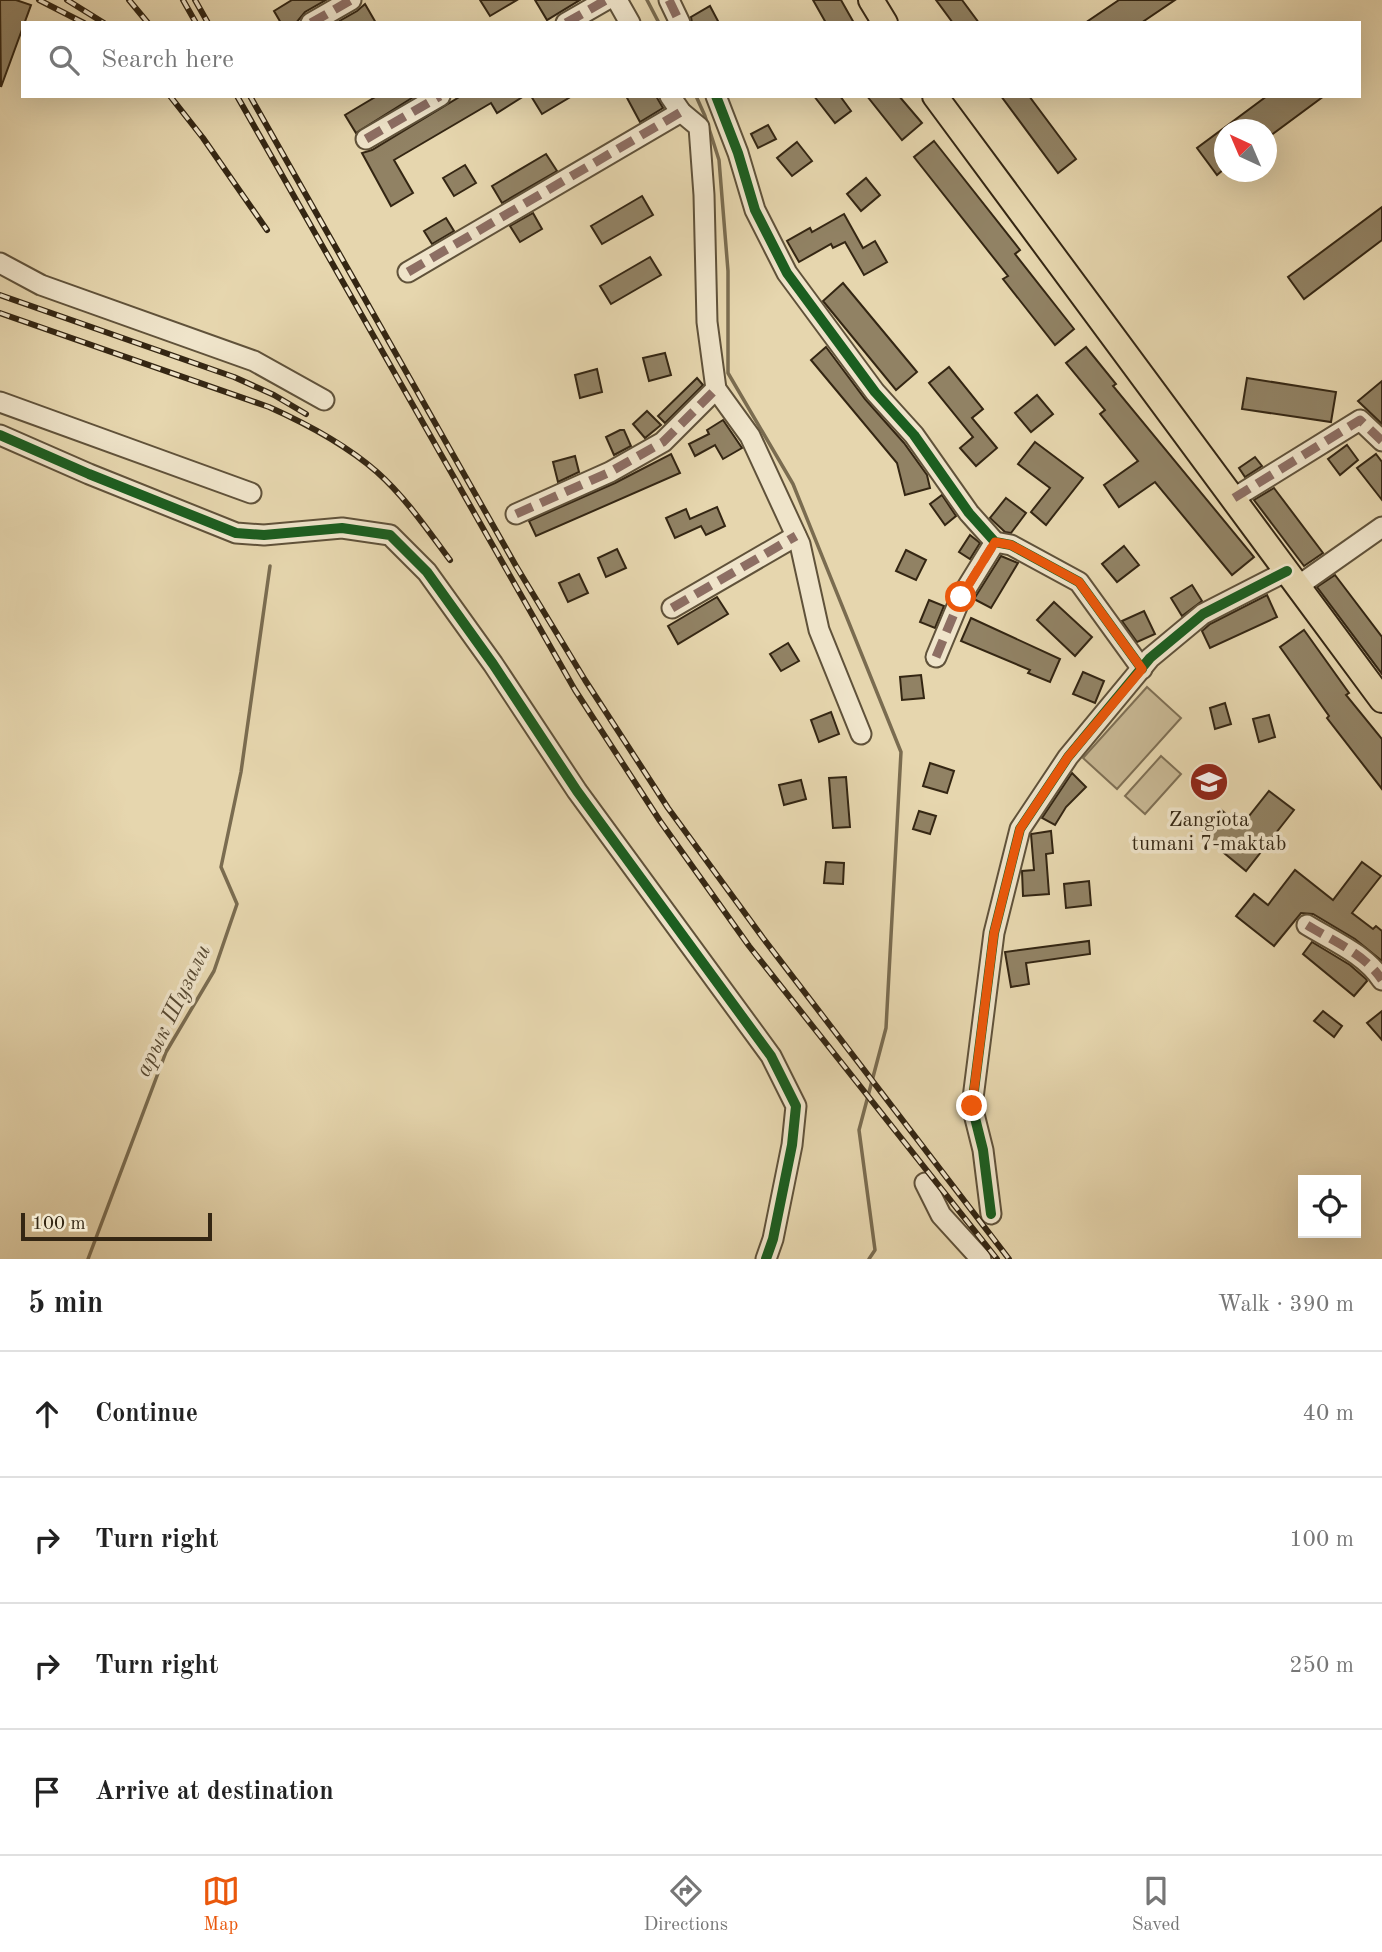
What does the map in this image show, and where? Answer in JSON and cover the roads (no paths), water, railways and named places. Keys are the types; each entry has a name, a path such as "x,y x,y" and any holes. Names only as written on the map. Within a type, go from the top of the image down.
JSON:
{"main road":[{"path":"871,0 884,21"},
{"path":"937,98 1382,700"}],"street":[{"path":"314,21 351,0"},
{"path":"569,21 606,0"},
{"path":"617,0 629,21"},
{"path":"668,0 679,21"},
{"path":"366,139 437,98"},
{"path":"717,98 738,153 755,210 787,273 875,392 914,435 968,513 995,542 1011,545 1079,582 1142,669"},
{"path":"408,272 676,104 699,127 704,195 706,322 716,389 750,436 800,544 819,630 861,734"},
{"path":"0,263 41,285 254,361 324,400"},
{"path":"516,514 610,472 663,442 716,389"},
{"path":"0,402 251,493"},
{"path":"1234,498 1360,421 1382,441"},
{"path":"0,435 236,533 264,535 342,528 390,535 427,572 577,791 771,1056 796,1106 789,1159 773,1239 766,1259"},
{"path":"991,1214 983,1150 972,1106 994,933 1020,829 1068,757 1150,658 1203,614 1292,579 1382,527"},
{"path":"672,608 796,536"},
{"path":"936,657 961,597 995,542"},
{"path":"1307,925 1357,954 1374,968 1382,981"},
{"path":"925,1183 941,1215 981,1259"}],"waterway":[{"path":"647,0 658,21"},
{"path":"697,98 719,160 728,271 728,373 793,484 901,752 886,1028 859,1130 875,1250 869,1259"},
{"name":"арык Шузали","path":"88,1259 166,1052 214,971 237,904 221,867 241,772 270,566"}],"railway":[{"path":"39,0 80,21"},
{"path":"67,0 101,21"},
{"path":"129,0 146,21"},
{"path":"183,0 195,21"},
{"path":"195,0 207,21"},
{"path":"172,98 267,230"},
{"path":"238,98 575,690 660,821 749,946 997,1259"},
{"path":"251,98 516,566 585,680 668,808 763,938 1009,1259"},
{"path":"0,295 234,377 274,395 306,414"},
{"path":"0,313 269,407 311,428 352,452 377,472 397,492 450,560"}],"place":[{"name":"Zangiota tumani 7-maktab","path":"1209,782"}]}
